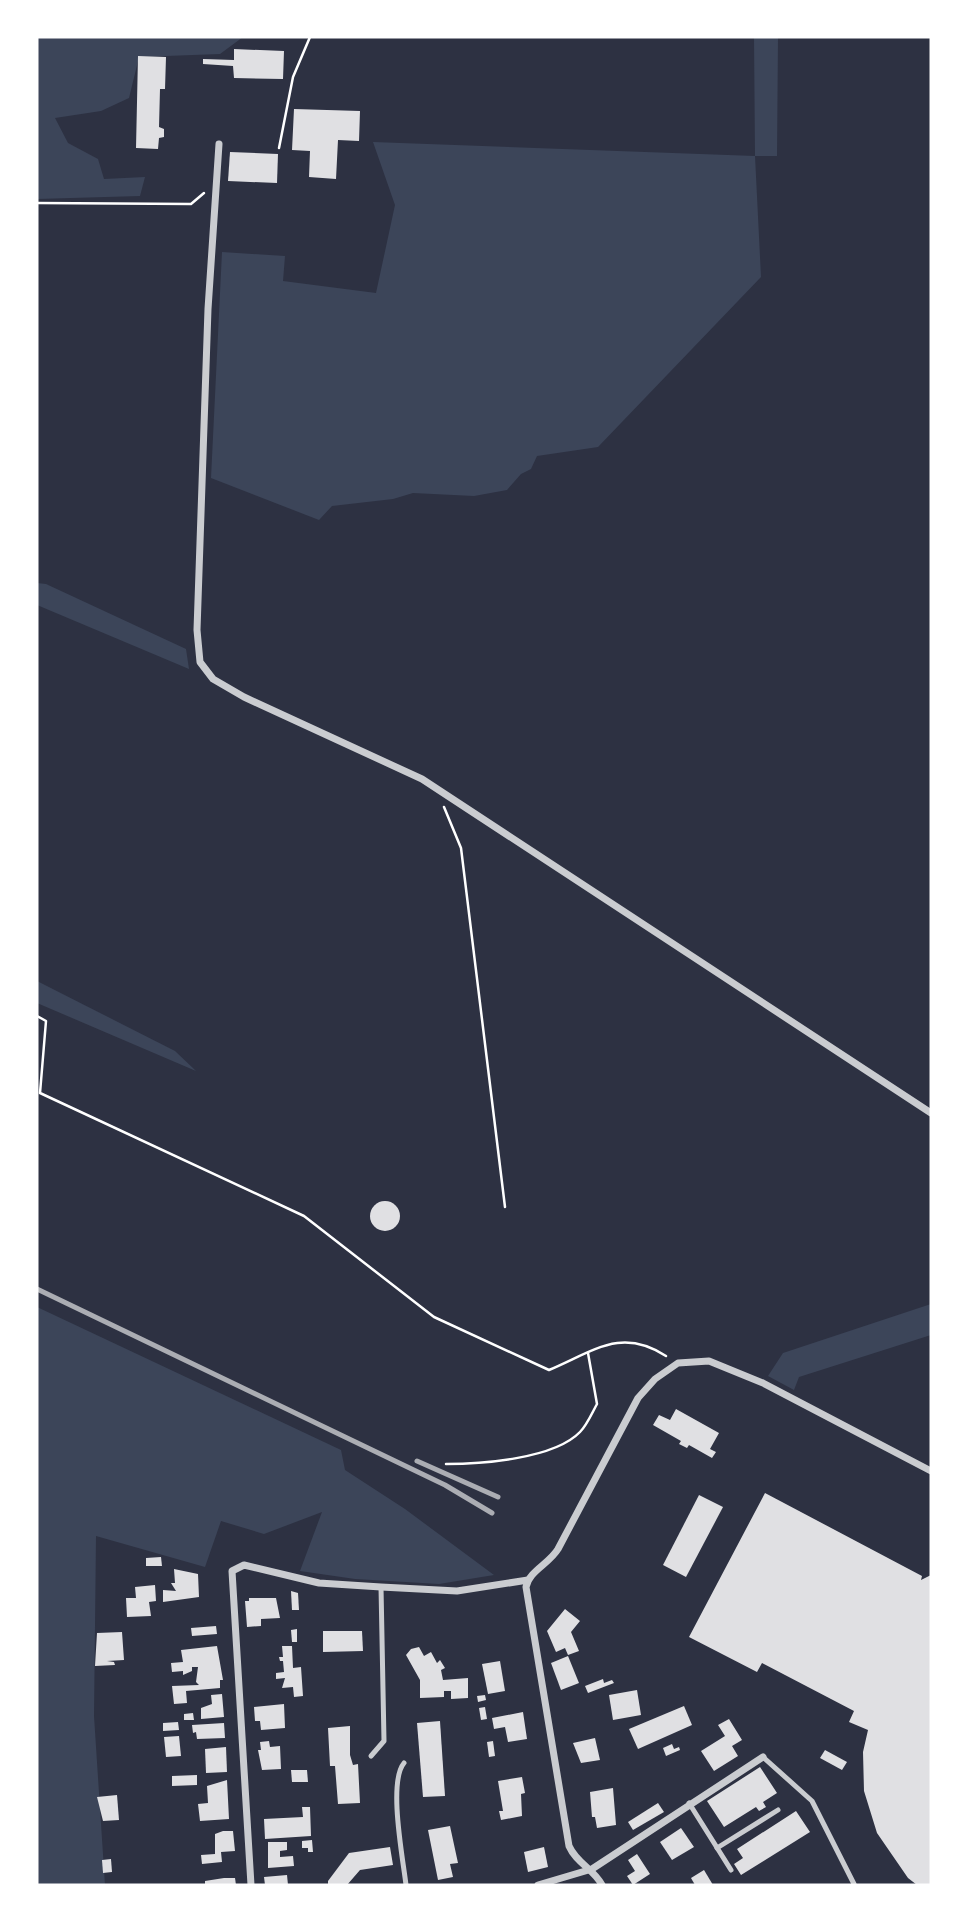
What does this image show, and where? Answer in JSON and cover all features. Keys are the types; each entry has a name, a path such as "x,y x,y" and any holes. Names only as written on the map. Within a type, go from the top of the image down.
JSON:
{"street":[{"path":"219,144 208,309 197,630 200,662 213,679 244,697 422,779 931,1113"},
{"path":"251,1885 232,1571 244,1565 318,1583 457,1591 528,1580 553,1558 638,1398 655,1379 678,1363 709,1361 736,1371 931,1471"},
{"path":"528,1580 526,1598 569,1846 577,1860 592,1869 601,1885"},
{"path":"540,1885 592,1869 689,1803 762,1758"}],"lane":[{"path":"371,1756 384,1741 382,1587"},
{"path":"762,1758 812,1801 854,1884"},
{"path":"404,1763 398,1770 397,1787 407,1885"},
{"path":"689,1803 731,1870"},
{"path":"717,1848 778,1810"}],"path":[{"path":"279,148 293,77 310,37"},
{"path":"37,202 191,204 216,183"},
{"path":"437,798 461,848 505,1207"},
{"path":"37,1016 46,1021 40,1093 304,1216 434,1317 549,1370 620,1340 649,1345 678,1363"},
{"path":"446,1464 490,1464 549,1450 580,1433 597,1404 589,1353"}],"shaded area":[{"path":"37,37 243,37 220,54 139,57 129,98 101,111 55,118 68,143 98,159 104,179 145,177 140,196 37,199"},
{"path":"754,37 778,37 777,156 755,156"},
{"path":"373,142 755,156 761,277 598,447 537,456 531,469 521,474 507,490 474,496 413,493 393,499 332,506 319,520 211,478 222,252 285,256 283,281 376,293 395,205"},
{"path":"37,583 46,584 186,649 189,669 37,605"},
{"path":"37,981 175,1051 196,1071 37,1003"},
{"path":"931,1304 931,1335 799,1377 794,1390 768,1376 783,1353"},
{"path":"37,1307 341,1450 345,1470 405,1509 494,1575 439,1584 355,1579 300,1571 322,1512 264,1534 221,1521 205,1567 96,1536 94,1716 105,1885 37,1885"}],"building":[{"path":"234,49 284,51 283,79 234,78 233,66 203,64 203,59 234,60"},
{"path":"138,56 166,57 165,89 160,89 159,127 164,129 164,137 159,138 158,149 136,148"},
{"path":"294,109 360,111 359,141 338,140 336,179 309,177 310,151 292,150"},
{"path":"230,152 278,154 277,183 228,181"},
{"path":"385,1201 396,1205 400,1216 396,1227 385,1231 374,1227 370,1216 374,1205"},
{"path":"676,1409 719,1433 710,1449 716,1452 712,1458 689,1445 687,1448 679,1444 681,1441 653,1425 659,1415 670,1420"},
{"path":"765,1493 922,1576 921,1580 931,1575 931,1885 917,1885 908,1878 877,1833 864,1791 863,1752 868,1730 849,1722 854,1711 762,1663 757,1672 689,1637"},
{"path":"699,1495 723,1507 686,1577 663,1565"},
{"path":"161,1557 162,1566 146,1566 146,1558"},
{"path":"174,1569 198,1574 199,1597 163,1602 163,1590 176,1591 171,1583 175,1583"},
{"path":"155,1585 156,1601 149,1602 151,1616 127,1617 126,1598 136,1598 135,1587"},
{"path":"291,1591 298,1593 299,1610 292,1610"},
{"path":"249,1598 276,1598 280,1618 261,1619 261,1626 247,1627 245,1601 249,1601"},
{"path":"565,1609 580,1621 571,1632 579,1651 568,1655 565,1648 556,1652 547,1631"},
{"path":"216,1626 217,1634 192,1636 191,1628"},
{"path":"297,1629 297,1642 292,1642 291,1630"},
{"path":"323,1631 362,1631 363,1651 323,1652"},
{"path":"122,1632 124,1660 107,1661 114,1662 115,1665 95,1666 97,1633"},
{"path":"217,1646 223,1680 220,1680 220,1688 186,1691 187,1703 174,1704 172,1686 199,1685 196,1682 198,1667 192,1667 192,1671 183,1675 183,1671 172,1672 171,1663 183,1662 181,1650"},
{"path":"282,1646 292,1646 293,1668 301,1667 303,1696 294,1697 293,1687 282,1688 285,1678 276,1679 276,1673 284,1672 283,1661 280,1661 279,1657 283,1657"},
{"path":"419,1647 424,1656 431,1652 437,1663 440,1660 445,1668 441,1670 443,1680 468,1678 468,1698 451,1699 451,1691 444,1691 444,1697 420,1698 420,1680 406,1655 411,1649"},
{"path":"568,1656 579,1683 561,1690 551,1663"},
{"path":"500,1661 505,1691 488,1694 482,1664"},
{"path":"603,1679 604,1683 612,1680 614,1683 588,1693 585,1686"},
{"path":"637,1690 641,1715 613,1720 609,1695"},
{"path":"222,1694 224,1717 201,1719 201,1708 212,1704 211,1695"},
{"path":"485,1695 486,1700 478,1702 477,1696"},
{"path":"284,1704 285,1728 261,1730 260,1721 255,1721 254,1707"},
{"path":"684,1706 692,1725 638,1749 629,1729"},
{"path":"485,1707 487,1719 481,1720 479,1708"},
{"path":"523,1712 527,1739 508,1742 505,1727 494,1729 492,1718"},
{"path":"193,1713 194,1720 184,1720 184,1714"},
{"path":"729,1719 742,1740 732,1746 738,1756 714,1771 701,1751 725,1736 718,1725"},
{"path":"440,1721 445,1796 423,1797 417,1723"},
{"path":"178,1722 179,1730 163,1731 163,1723"},
{"path":"224,1723 225,1738 197,1739 196,1732 193,1733 192,1725"},
{"path":"350,1726 350,1755 353,1765 358,1764 360,1803 338,1804 335,1766 330,1766 328,1728"},
{"path":"179,1736 181,1756 166,1757 164,1737"},
{"path":"595,1738 600,1760 581,1763 573,1743"},
{"path":"269,1741 270,1747 280,1746 281,1769 262,1770 258,1750 261,1750 260,1742"},
{"path":"493,1741 495,1756 489,1757 487,1742"},
{"path":"672,1744 674,1749 679,1747 680,1750 666,1756 663,1748"},
{"path":"226,1747 227,1772 206,1773 205,1749"},
{"path":"825,1750 847,1762 842,1770 820,1758"},
{"path":"760,1767 777,1793 763,1802 766,1807 759,1811 756,1807 724,1827 707,1801"},
{"path":"291,1770 307,1770 308,1782 292,1782"},
{"path":"197,1775 197,1785 172,1786 172,1776"},
{"path":"522,1777 525,1793 521,1794 522,1816 501,1820 499,1811 503,1811 498,1781"},
{"path":"227,1780 229,1819 200,1821 198,1804 208,1803 207,1786"},
{"path":"613,1788 616,1825 597,1828 595,1817 592,1817 590,1792"},
{"path":"117,1795 119,1820 103,1821 97,1797"},
{"path":"658,1803 664,1812 633,1830 628,1822"},
{"path":"302,1807 310,1807 311,1836 265,1839 264,1819 303,1817"},
{"path":"796,1811 810,1832 741,1875 734,1864 743,1858 737,1849"},
{"path":"450,1826 458,1863 450,1864 453,1877 438,1880 428,1830"},
{"path":"681,1828 694,1847 672,1860 660,1842"},
{"path":"233,1831 235,1851 221,1852 222,1862 202,1864 201,1855 215,1854 215,1834"},
{"path":"312,1840 313,1852 302,1848 302,1841"},
{"path":"268,1842 287,1842 287,1850 280,1851 280,1857 293,1856 294,1866 268,1868"},
{"path":"390,1847 393,1865 360,1870 347,1885 328,1885 328,1881 349,1853"},
{"path":"544,1847 548,1867 528,1872 524,1852"},
{"path":"637,1854 650,1874 633,1885 627,1876 635,1871 628,1860"},
{"path":"111,1859 112,1872 103,1873 102,1860"},
{"path":"704,1870 713,1885 695,1885 691,1878"},
{"path":"287,1875 288,1885 265,1885 264,1877"},
{"path":"235,1878 236,1885 205,1885 205,1881"}],"railway":[{"path":"37,1289 445,1485 492,1513"},
{"path":"417,1461 498,1497"}]}
